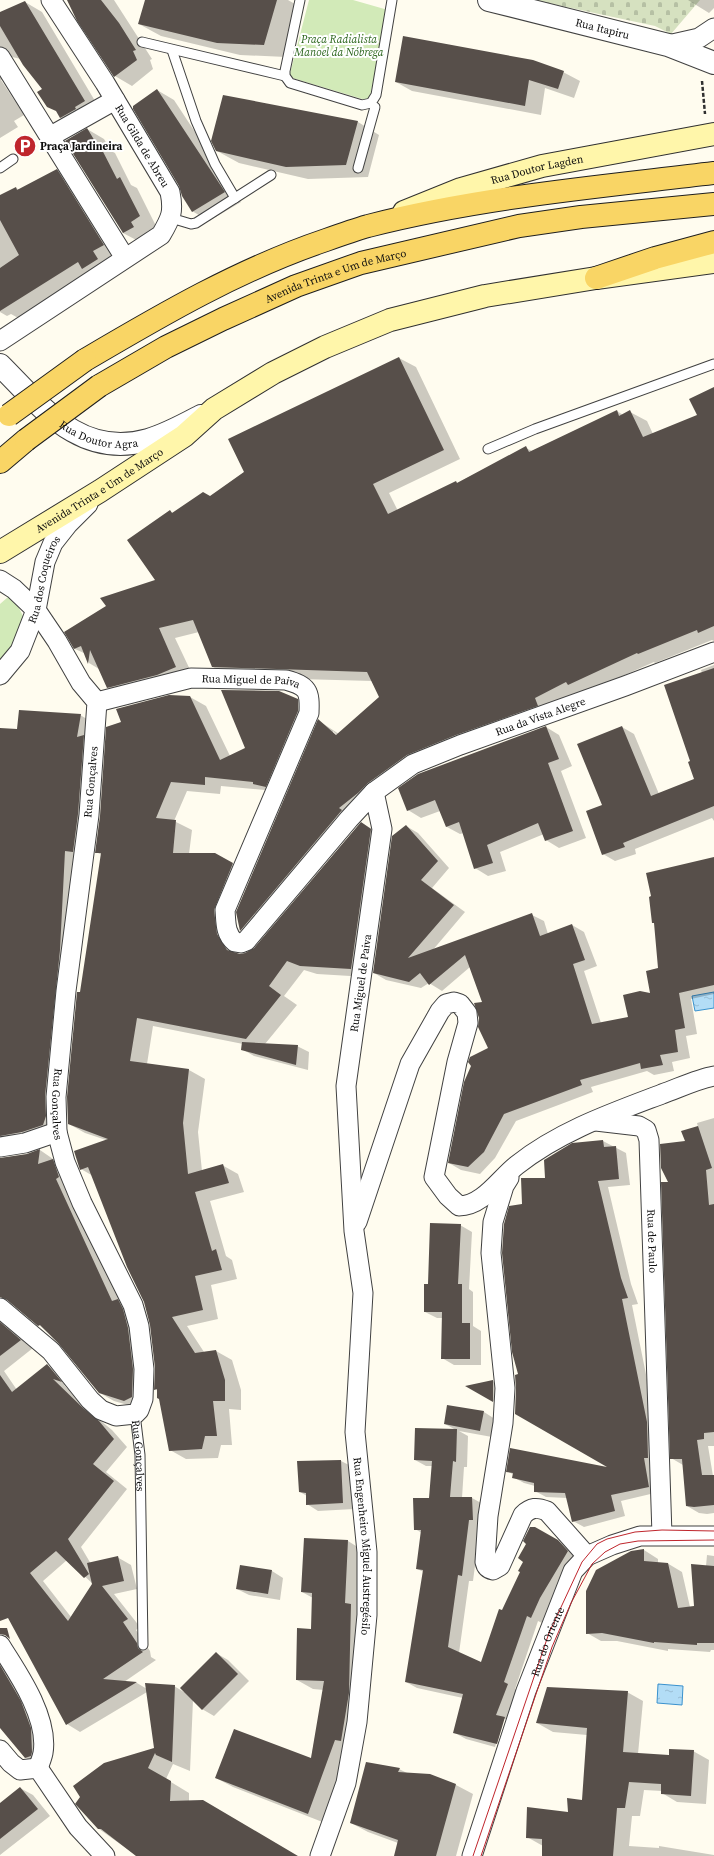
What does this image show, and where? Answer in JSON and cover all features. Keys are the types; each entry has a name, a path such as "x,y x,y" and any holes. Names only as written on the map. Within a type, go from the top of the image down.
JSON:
{"main road":[{"name":"Rua Doutor Lagden","path":"366,226 461,189 542,166 710,126"},
{"path":"5,419 85,360 169,310 234,276 301,248 366,226 468,205 550,193 714,173"},
{"name":"Avenida Trinta e Um de Março","path":"0,462 26,440 99,386 166,347 222,319 296,286 361,263 519,226 581,217 714,204"},
{"path":"596,278 655,258 714,242"},
{"name":"Avenida Trinta e Um de Março","path":"0,552 100,491 184,436 214,409 279,369 325,347 390,320 485,296 596,278 714,262"}],"street":[{"name":"Rua Gilda de Abreu","path":"2,334 161,235 171,218 173,206 170,192 115,100 51,0"},
{"name":"Rua Itapiru","path":"489,0 668,44 707,61"},
{"path":"668,44 699,38 714,28"},
{"path":"0,57 51,136 126,258"},
{"path":"51,136 115,100"},
{"name":"Rua Doutor Agra","path":"0,365 45,410 71,431 96,441 122,444 148,440 178,428 214,409"},
{"name":"Rua dos Coqueiros","path":"0,675 20,651 36,610 45,562 53,543 68,524 100,491"},
{"path":"0,580 14,589 36,610 81,683 97,702"},
{"name":"Rua da Vista Alegre","path":"374,792 413,764 460,745 625,686 714,652"},
{"name":"Rua Miguel de Paiva","path":"97,702 191,678 286,680 298,683 307,690 309,698 309,713 225,910 229,936 235,942 241,943 246,941 349,819 374,792"},
{"name":"Rua Gonçalves","path":"97,702 89,815 66,991 58,1082 57,1132 65,1162 82,1203 133,1305 139,1326 145,1382 143,1399 139,1410 135,1414"},
{"name":"Rua Miguel de Paiva","path":"354,1231 346,1086 382,828 374,792"},
{"path":"354,1231 410,1064 440,1011 446,1004 454,1002 460,1004 467,1013 468,1024 458,1062 434,1177 448,1196 459,1206 464,1206 480,1200 517,1165 541,1148 593,1120 714,1076"},
{"name":"Rua de Paulo","path":"593,1120 639,1126 646,1130 649,1140 662,1535"},
{"path":"0,1146 26,1143 57,1132"},
{"path":"517,1165 504,1186 493,1222 491,1253 505,1388 503,1423 488,1516 485,1562 486,1567 490,1570 500,1566 522,1515 528,1510 538,1508 547,1511 587,1556"},
{"name":"Rua Engenheiro Miguel Austregésilo","path":"320,1856 346,1782 356,1722 367,1615 367,1552 355,1432 363,1293 354,1231"},
{"path":"0,1308 7,1312 51,1351 90,1400 101,1410 116,1416 135,1414"},
{"name":"Rua do Oriente","path":"472,1856 526,1691 573,1571 587,1556 612,1544 640,1536 714,1536"},
{"path":"0,1645 37,1712 41,1727 43,1750 38,1768 78,1827 105,1856"},
{"path":"0,1750 11,1763 20,1770 38,1768"}],"lane":[{"path":"285,76 300,0"},
{"path":"142,42 285,76 290,83 362,105 371,103 376,95 392,0"},
{"path":"172,50 199,128 215,164 235,198"},
{"path":"358,168 375,107"},
{"path":"0,168 13,159"},
{"path":"171,218 191,224 196,222 271,175"},
{"path":"488,449 535,429 714,364"},
{"name":"Rua Gonçalves","path":"135,1414 140,1455 143,1645"}],"path":[{"path":"707,61 710,126"}],"green space":[{"name":"Praça Radialista Manoel da Nóbrega","path":"309,0 353,0 388,10 369,101 289,77"},
{"path":"534,0 700,0 671,34 655,26"},
{"path":"8,597 17,604 24,618 18,641 0,662 0,604"}],"water":[{"path":"714,992 714,1008 695,1011 692,996"},
{"path":"658,1684 683,1686 682,1705 657,1703"}],"building":[{"path":"67,0 101,0 119,23 136,50 133,51 137,60 114,77 77,21"},
{"path":"145,0 277,0 264,45 217,43 138,24"},
{"path":"25,1 85,101 75,107 76,109 60,118 56,111 47,107 37,92 42,89 23,65 0,26 0,12"},
{"path":"403,36 533,60 564,71 558,89 529,80 525,106 395,82"},
{"path":"157,89 225,192 192,212 182,196 179,186 133,109 133,106"},
{"path":"223,95 358,121 346,165 286,167 216,151 211,141"},
{"path":"87,128 96,143 98,142 117,179 120,177 140,216 131,222 134,227 123,233 65,141"},
{"path":"57,169 104,245 93,251 98,259 82,269 78,262 0,311 0,268 19,255 0,220 0,195 16,187 17,190"},
{"path":"399,357 444,450 373,484 388,514 456,481 457,483 526,446 529,452 617,410 619,416 630,410 643,437 697,415 689,399 714,387 714,626 698,633 697,630 638,654 637,653 568,685 566,682 535,698 538,706 456,735 407,755 368,783 339,808 342,810 240,931 236,912 318,719 336,735 379,697 367,672 212,667 193,620 159,628 176,667 157,675 107,688 90,650 88,664 81,646 74,649 64,632 106,606 100,598 155,580 127,540 170,510 172,513 203,492 210,496 244,472 228,439"},
{"path":"714,668 714,806 623,843 625,847 602,855 586,811 602,805 577,744 622,726 651,796 694,779 688,762 690,761 664,685"},
{"path":"221,690 279,691 298,699 298,711 266,787 253,784 253,782 205,777 205,785 171,782 156,818 176,820 173,853 215,853 233,863 214,910 217,934 227,950 240,954 254,948 361,822 371,829 351,969 300,966 287,961 269,986 281,995 246,1039 137,1018 130,1061 189,1069 183,1123 188,1174 223,1164 229,1183 195,1192 212,1251 216,1249 222,1270 195,1276 203,1310 172,1317 195,1353 216,1350 225,1380 225,1401 213,1401 217,1436 205,1436 202,1449 169,1451 159,1399 157,1398 157,1389 154,1390 155,1368 150,1325 144,1302 127,1267 88,1167 80,1170 74,1151 108,1139 68,1124 67,1097 77,992 80,992 101,853 95,853 100,816 106,727 121,722 116,709 169,695 190,696 220,760 245,748"},
{"path":"19,710 81,714 77,737 84,735 78,814 73,852 65,851 60,950 45,1096 46,1116 43,1125 22,1132 0,1136 0,728 17,729"},
{"path":"546,726 559,759 548,763 573,831 545,841 538,823 487,845 493,863 474,869 459,822 446,827 435,800 407,811 398,788 418,774"},
{"path":"406,825 438,861 421,880 454,905 408,958 532,913 540,936 572,924 585,960 573,964 592,1024 628,1017 623,995 640,991 650,993 646,971 658,968 654,923 652,923 649,897 651,896 646,873 714,857 714,985 679,993 685,1028 675,1030 678,1052 660,1055 663,1065 641,1069 640,1063 580,1080 582,1085 504,1114 484,1152 468,1167 448,1163 464,1082 471,1066 468,1062 470,1057 488,1048 478,1027 479,1018 474,1003 482,1002 465,955 429,985 420,973 409,982 373,973 392,836"},
{"path":"242,1042 298,1045 296,1065 241,1050"},
{"path":"698,1126 712,1168 706,1170 709,1205 714,1204 714,1432 704,1433 704,1439 697,1440 702,1475 714,1475 714,1505 694,1507 686,1506 682,1459 670,1459 661,1182 668,1182 661,1168 660,1144 685,1141 681,1131"},
{"path":"603,1140 604,1147 616,1146 619,1179 598,1181 621,1278 628,1298 622,1299 647,1422 648,1458 644,1458 649,1487 611,1495 615,1511 572,1522 565,1493 534,1492 534,1483 512,1478 513,1473 506,1472 510,1448 607,1467 515,1414 515,1375 518,1374 512,1352 502,1253 504,1224 509,1206 522,1204 521,1178 545,1178 544,1160 572,1143"},
{"path":"40,1149 38,1164 53,1159 59,1177 56,1179 112,1301 118,1299 123,1309 128,1328 133,1369 132,1397 124,1401 99,1393 58,1343 40,1325 38,1326 7,1300 0,1297 0,1158 27,1154"},
{"path":"430,1223 461,1224 458,1284 462,1284 462,1323 470,1323 470,1359 441,1359 442,1312 424,1312 424,1284 428,1284"},
{"path":"0,1322 21,1340 0,1356"},
{"path":"47,1364 62,1382 53,1379 99,1421 114,1439 93,1464 114,1481 68,1539 89,1574 84,1578 56,1551 30,1573 68,1621 92,1584 87,1563 118,1556 124,1581 102,1586 128,1619 123,1622 137,1643 138,1648 143,1652 103,1679 137,1682 66,1725 8,1618 0,1621 0,1375 12,1392"},
{"path":"493,1380 493,1402 465,1386"},
{"path":"447,1405 484,1411 480,1431 444,1424"},
{"path":"415,1428 457,1429 456,1462 453,1461 450,1497 472,1497 473,1520 469,1520 462,1576 458,1575 448,1647 481,1662 499,1609 502,1610 520,1572 518,1571 523,1562 518,1558 526,1544 523,1541 530,1527 535,1527 558,1540 568,1551 540,1598 531,1618 527,1616 504,1682 508,1684 496,1715 505,1717 497,1744 453,1733 463,1694 405,1682 423,1570 416,1569 421,1530 414,1530 413,1498 429,1498 432,1461 414,1460"},
{"path":"341,1460 343,1503 306,1505 306,1493 299,1492 297,1461"},
{"path":"304,1538 348,1540 345,1603 351,1604 349,1693 341,1741 335,1740 308,1814 215,1778 234,1729 311,1758 324,1681 296,1680 297,1628 311,1629 312,1593 301,1592"},
{"path":"644,1549 644,1561 668,1563 678,1608 694,1606 691,1564 714,1566 714,1643 697,1643 697,1645 654,1643 602,1633 586,1634 586,1591 596,1570 631,1551"},
{"path":"240,1565 272,1570 268,1594 236,1589"},
{"path":"0,1628 7,1628 10,1639 5,1635 0,1634"},
{"path":"216,1652 238,1674 202,1710 180,1688"},
{"path":"0,1665 21,1701 31,1728 32,1752 31,1756 25,1758 0,1728"},
{"path":"145,1683 175,1685 172,1762 156,1755 155,1753 148,1768 171,1781 170,1801 203,1800 298,1856 136,1856 101,1829 98,1829 75,1804 80,1797 73,1786 104,1763 154,1748"},
{"path":"547,1687 628,1691 623,1752 669,1755 669,1749 694,1750 691,1796 661,1794 661,1784 629,1782 625,1808 617,1808 613,1856 542,1856 542,1839 526,1838 527,1807 568,1812 567,1798 582,1800 587,1728 536,1723"},
{"path":"366,1762 400,1768 398,1772 430,1774 456,1784 436,1856 394,1856 398,1840 350,1823"},
{"path":"20,1787 38,1809 0,1839 0,1803"}],"tram line":[{"path":"473,1856 549,1633 582,1562 597,1544 607,1539 635,1532 662,1530 714,1531"},
{"path":"481,1856 552,1647 571,1603 592,1564 605,1552 620,1544 638,1541 714,1540"}],"place":[{"name":"Praça Jardineira","path":"25,146"}]}
